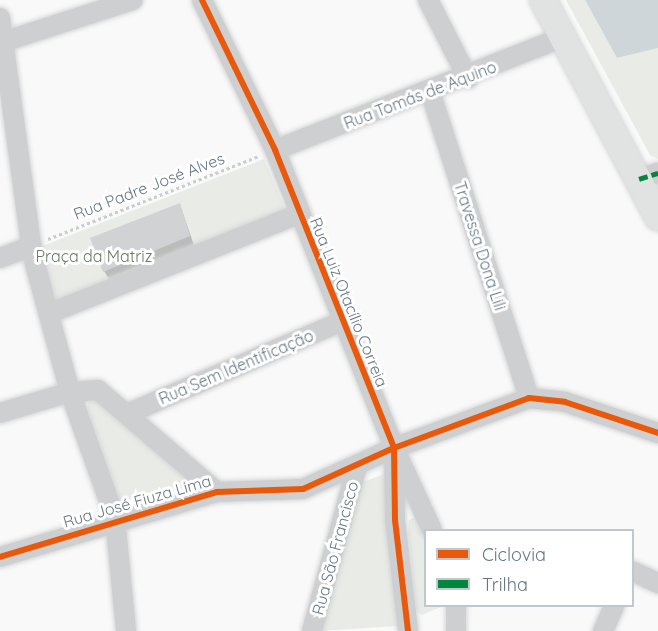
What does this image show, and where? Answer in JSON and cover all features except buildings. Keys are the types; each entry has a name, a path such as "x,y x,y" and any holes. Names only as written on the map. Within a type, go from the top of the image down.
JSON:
{"main road":[{"path":"543,0 563,37 649,176 658,217"}],"street":[{"path":"6,41 133,0"},
{"name":"Rua Luiz Otacílio Correia","path":"202,0 275,150 394,448 395,520 408,631"},
{"path":"428,0 468,78"},
{"path":"0,18 6,41 32,246 70,392 115,519 126,631"},
{"name":"Rua Tomás de Aquino","path":"275,150 431,94 563,37"},
{"name":"Travessa Dona Lili","path":"431,94 529,398"},
{"path":"50,313 299,214"},
{"path":"0,258 32,246"},
{"name":"Rua Sem Identificação","path":"129,413 343,321"},
{"path":"0,413 70,392 98,390 129,413 217,492"},
{"name":"Rua José Fiuza Lima","path":"0,557 115,519 217,492 303,489 394,448 529,398 565,402 658,433"},
{"path":"394,448 431,529"},
{"name":"Rua São Francisco","path":"312,631 357,466"},
{"path":"634,571 658,583"},
{"path":"456,607 456,631"},
{"path":"603,631 614,607"}],"green space":[{"path":"566,0 585,0 617,58 658,48 658,159 650,155"},
{"name":"Praça da Matriz","path":"264,159 285,209 55,300 40,247"},
{"path":"90,396 195,483 123,509 87,408"},
{"path":"387,473 397,626 321,631 358,484"},
{"path":"415,517 424,531 424,607 441,607 422,615 416,611 408,533 409,520"}],"shaded area":[{"path":"585,0 658,0 658,48 617,58"}],"marked path":[{"path":"639,179 658,173"}],"cycle path":[{"path":"202,0 275,150 394,448 395,520 408,631"},
{"path":"0,557 217,492 303,489 394,448 529,398 565,402 658,433"}]}
